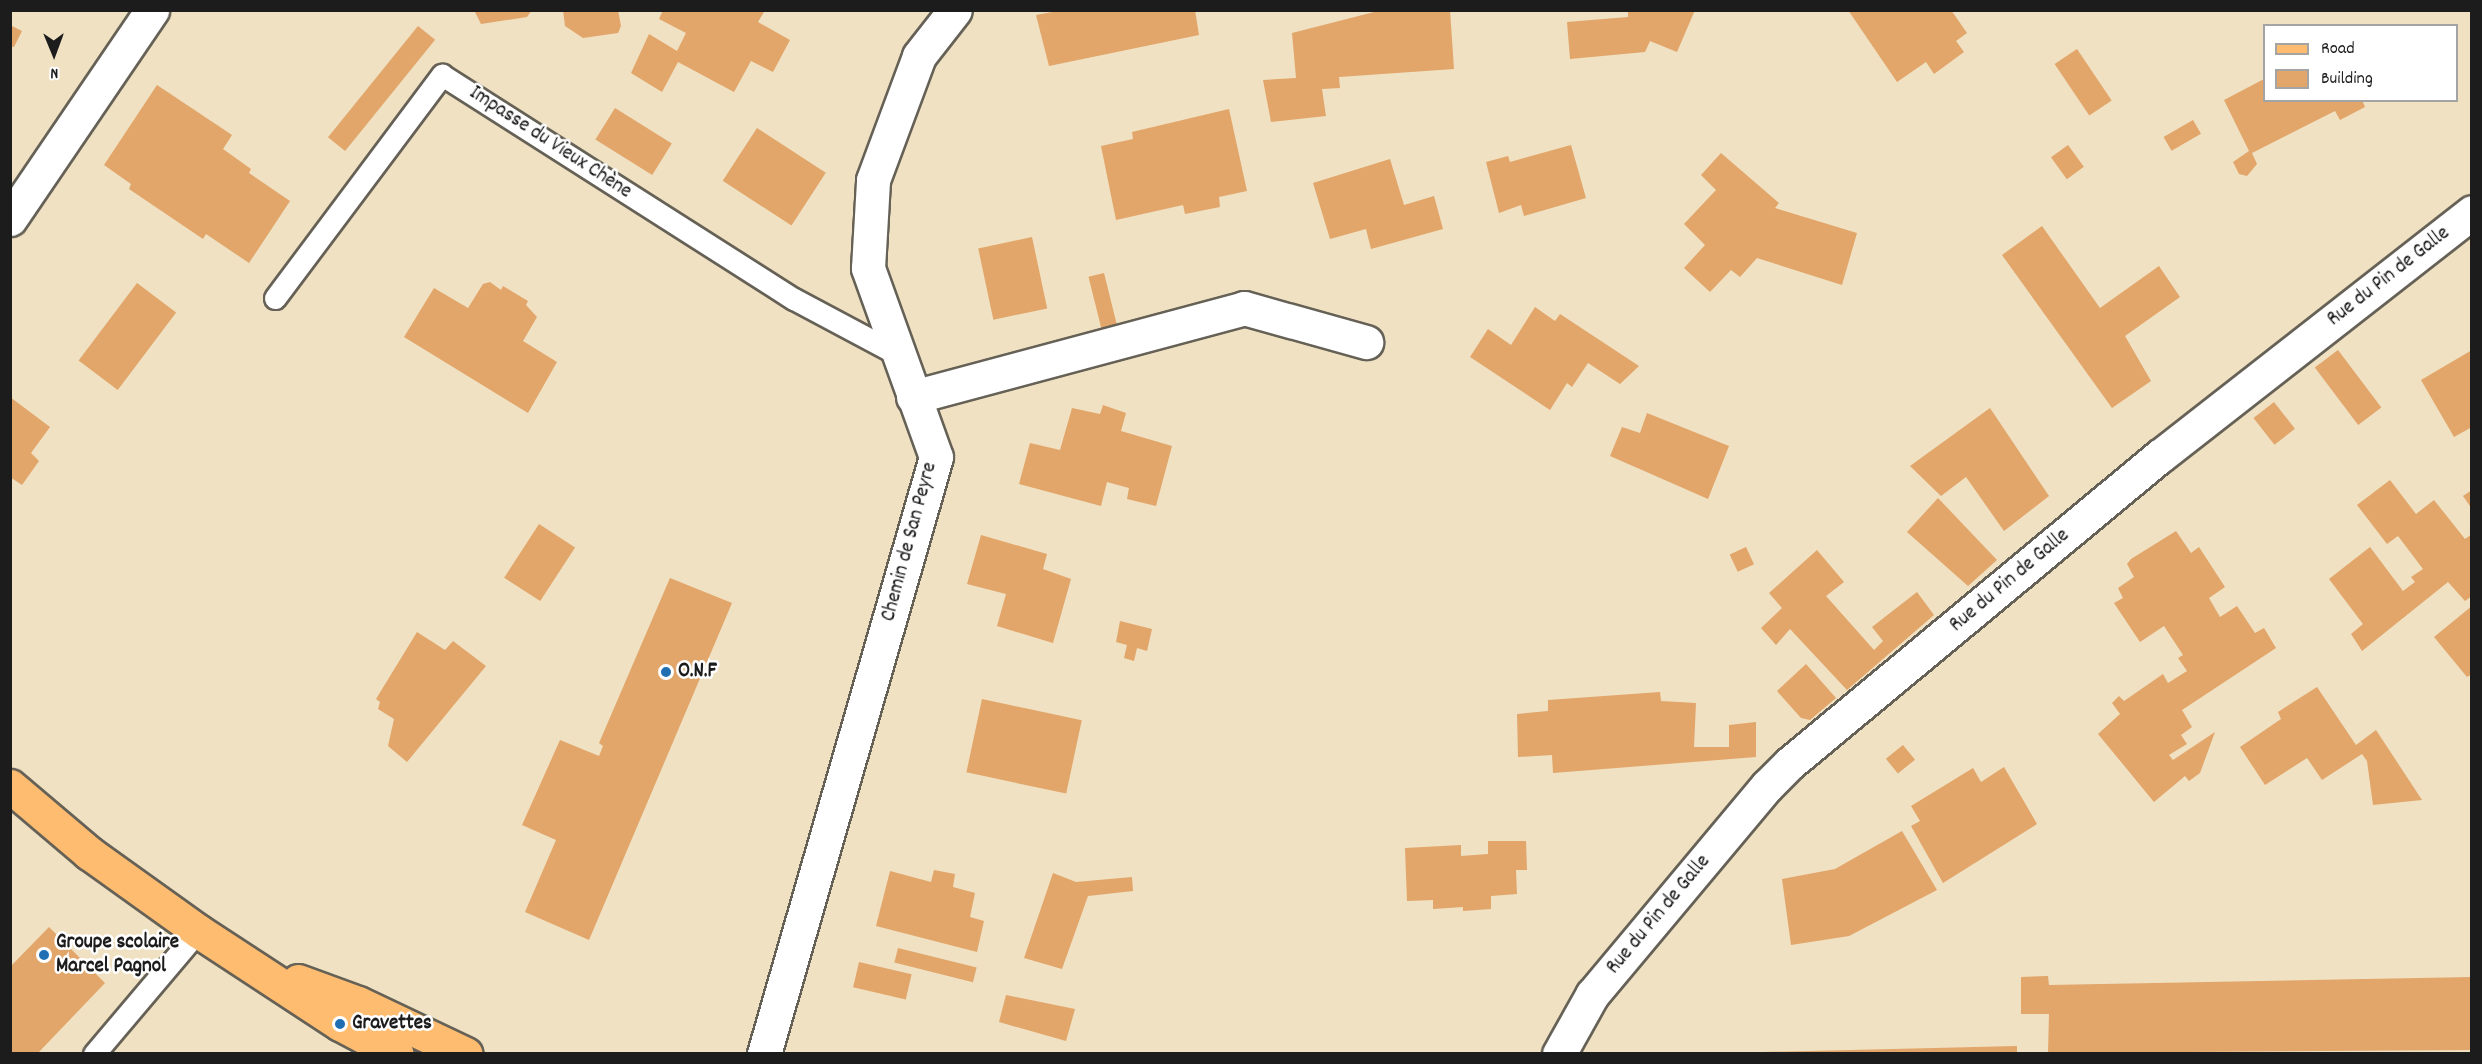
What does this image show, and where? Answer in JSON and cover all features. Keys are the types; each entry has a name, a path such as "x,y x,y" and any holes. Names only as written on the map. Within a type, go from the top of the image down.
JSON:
{"main road":[{"path":"10,786 89,853 198,931 340,1024 397,1053"},
{"path":"251,965 358,1003 466,1053"}],"street":[{"path":"10,219 152,10"},
{"name":"Chemin de San Peyre","path":"764,1053 936,457 897,354 868,268 873,180 919,56 955,10"},
{"name":"Rue du Pin de Galle","path":"1559,1053 1592,995 1767,786 1790,763 2160,456 2472,212"},
{"path":"913,397 1244,308 1366,342"},
{"name":"Rue du Pin de Galle","path":"1571,1053 1592,995"}],"lane":[{"name":"Impasse du Vieux Chène","path":"275,298 442,75 794,299 897,354"},
{"path":"94,1053 198,931"}],"building":[{"path":"474,10 532,10 527,17 481,24"},
{"path":"563,10 618,10 621,26 618,33 583,38 565,26"},
{"path":"663,10 761,10 764,12 758,22 790,40 773,72 751,61 734,92 678,62 662,92 631,73 649,34 677,51 686,33 659,19"},
{"path":"1063,10 1195,10 1199,35 1049,66 1036,15"},
{"path":"1382,10 1450,10 1454,69 1339,77 1340,88 1322,89 1326,116 1271,122 1263,80 1296,78 1292,33"},
{"path":"1628,10 1695,10 1677,52 1650,41 1645,52 1570,59 1567,22 1628,17"},
{"path":"1848,10 1951,10 1967,33 1956,41 1964,52 1934,74 1926,62 1897,82"},
{"path":"12,26 22,31 14,47 10,46"},
{"path":"418,26 435,40 345,151 328,137"},
{"path":"2077,49 2112,100 2089,115 2055,64"},
{"path":"2263,80 2263,102 2363,102 2365,107 2340,120 2335,111 2252,153 2257,164 2247,176 2239,174 2233,162 2249,151 2224,100"},
{"path":"157,85 232,135 223,149 251,169 249,173 290,201 249,263 206,234 203,239 129,189 131,184 104,165"},
{"path":"615,108 672,144 652,175 595,139"},
{"path":"1229,109 1247,191 1219,197 1220,207 1185,214 1183,205 1116,220 1101,146 1133,139 1132,132"},
{"path":"2193,120 2201,134 2172,151 2164,137"},
{"path":"757,128 826,173 791,225 723,181"},
{"path":"1571,145 1586,198 1524,216 1521,205 1499,213 1486,162 1508,156 1510,162"},
{"path":"2068,145 2084,167 2067,179 2051,157"},
{"path":"1721,153 1779,203 1775,208 1857,233 1842,285 1757,258 1740,277 1731,270 1710,292 1684,268 1705,245 1684,224 1716,190 1701,175"},
{"path":"1390,159 1404,205 1434,196 1443,229 1371,249 1366,229 1330,239 1313,183"},
{"path":"2042,226 2100,308 2159,266 2180,297 2125,336 2151,381 2112,408 2002,255"},
{"path":"1032,237 1047,308 993,320 978,248"},
{"path":"1104,273 1117,324 1101,328 1088,277"},
{"path":"490,282 501,290 503,286 528,301 526,305 537,317 523,341 557,362 528,413 404,337 434,288 468,308 483,284"},
{"path":"137,283 176,312 118,390 79,360"},
{"path":"1535,307 1555,321 1560,314 1639,366 1620,384 1588,363 1572,387 1567,383 1550,410 1470,357 1488,329 1511,345"},
{"path":"2338,350 2381,408 2358,425 2315,367"},
{"path":"2472,350 2472,427 2454,437 2421,380"},
{"path":"10,397 50,427 31,453 39,461 22,485 10,477"},
{"path":"2274,402 2295,429 2274,445 2254,418"},
{"path":"1103,405 1126,413 1121,431 1172,446 1156,506 1127,499 1129,488 1107,482 1101,506 1019,484 1030,443 1060,450 1072,408 1100,414"},
{"path":"1990,408 2049,496 2004,531 1966,477 1941,496 1910,466"},
{"path":"1647,413 1729,446 1708,499 1610,456 1622,427 1640,433"},
{"path":"2390,480 2416,514 2434,500 2465,539 2472,534 2472,596 2465,601 2448,582 2362,651 2351,634 2363,624 2329,579 2370,547 2403,591 2415,582 2411,577 2423,569 2398,536 2387,544 2357,505"},
{"path":"2472,490 2472,509 2463,496"},
{"path":"1938,498 1997,560 1968,586 1907,532"},
{"path":"539,524 575,547 540,601 504,578"},
{"path":"2176,531 2191,553 2199,547 2225,587 2209,598 2220,617 2237,606 2255,633 2264,628 2276,648 2182,710 2192,727 2181,735 2187,744 2169,755 2173,760 2215,732 2200,773 2189,781 2185,776 2154,802 2098,734 2120,714 2112,703 2119,696 2124,701 2163,674 2168,683 2187,671 2178,658 2183,655 2164,626 2140,642 2114,603 2123,598 2118,588 2134,577 2127,564 2131,559"},
{"path":"981,535 1047,554 1043,569 1071,579 1053,643 997,626 1006,594 967,584"},
{"path":"1746,547 1754,564 1738,572 1730,555"},
{"path":"1817,550 1844,582 1826,596 1874,650 1883,641 1872,627 1917,592 1934,615 1847,690 1790,629 1776,645 1761,628 1782,608 1769,593"},
{"name":"O.N.F","path":"670,578 732,603 589,940 525,912 556,840 522,825 560,740 599,756 603,746 599,743"},
{"path":"2472,606 2472,674 2467,677 2434,637"},
{"path":"1120,621 1152,629 1147,651 1137,648 1134,661 1124,658 1127,645 1116,642"},
{"path":"417,632 445,650 453,641 486,666 407,762 388,746 394,719 378,709 380,702 376,699"},
{"path":"1806,664 1836,698 1810,720 1801,718 1777,691"},
{"path":"2317,687 2356,745 2376,730 2422,800 2373,805 2367,761 2362,754 2322,780 2307,758 2265,785 2240,747 2281,719 2278,712"},
{"path":"1660,692 1661,701 1696,703 1694,747 1729,747 1729,725 1756,722 1756,757 1553,773 1552,755 1518,757 1517,714 1548,711 1548,700"},
{"path":"982,699 1082,720 1066,794 966,772"},
{"path":"1903,745 1915,760 1898,774 1886,759"},
{"path":"2004,767 2037,824 1943,883 1911,826 1920,821 1911,806 1973,768 1981,782"},
{"path":"1902,831 1937,890 1849,936 1791,945 1782,879 1835,869"},
{"path":"1488,841 1526,841 1527,870 1516,870 1517,894 1491,896 1491,909 1463,911 1463,907 1433,909 1433,900 1407,901 1405,848 1461,845 1461,856 1488,854"},
{"path":"934,870 955,874 953,887 975,893 970,917 984,921 977,952 876,926 890,871 931,882"},
{"path":"1053,873 1076,882 1132,877 1133,891 1088,896 1062,969 1024,958"},
{"name":"Groupe scolaire Marcel Pagnol","path":"49,927 105,983 38,1053 10,1053 10,967"},
{"path":"898,948 977,968 973,982 894,963"},
{"path":"859,962 912,974 906,999 853,987"},
{"path":"2048,976 2049,985 2472,977 2472,1050 2048,1053 2049,1014 2021,1014 2021,977"},
{"path":"1006,995 1075,1009 1066,1041 999,1022"},
{"path":"2017,1046 2017,1053 1763,1053 1763,1052"}],"place":[{"name":"O.N.F","path":"666,672"},
{"name":"Groupe scolaire Marcel Pagnol","path":"44,955"},
{"name":"Gravettes","path":"340,1024"}]}
